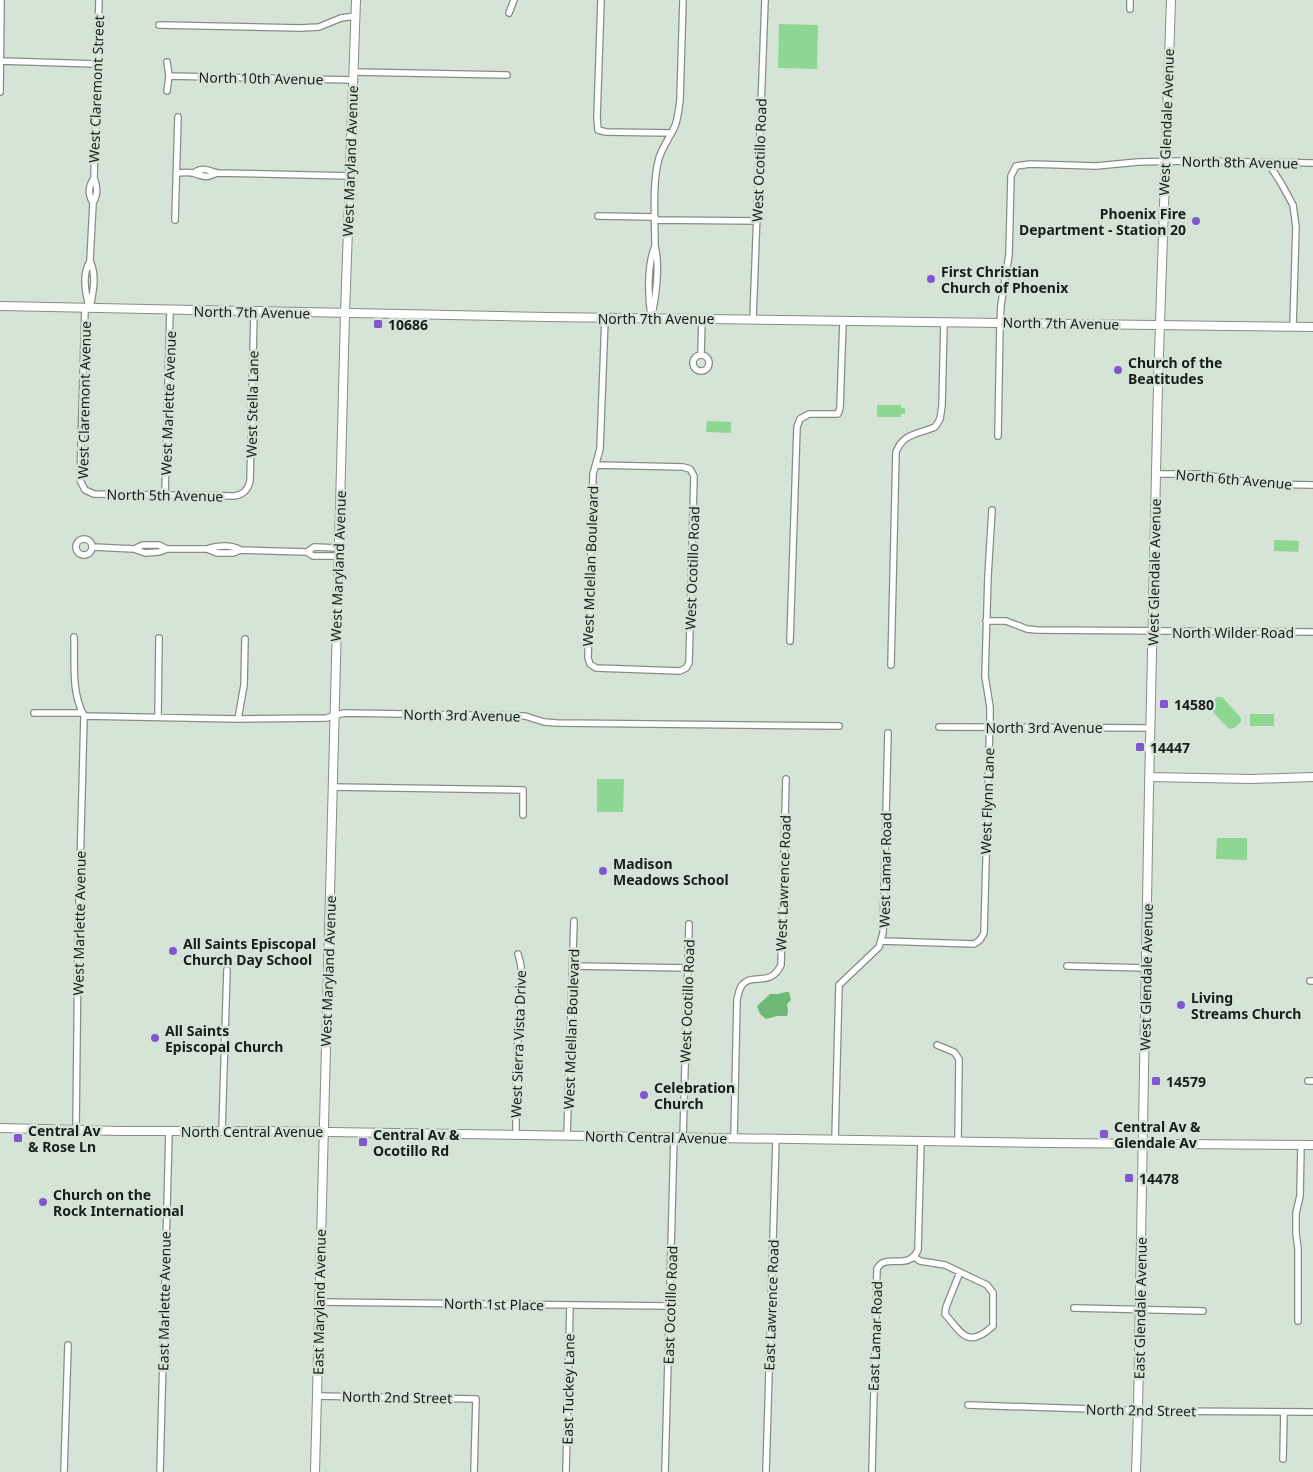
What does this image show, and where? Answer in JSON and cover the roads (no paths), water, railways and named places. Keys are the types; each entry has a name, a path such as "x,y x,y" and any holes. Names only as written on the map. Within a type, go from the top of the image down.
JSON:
{"main road":[{"name":"West Maryland Avenue","path":"323,1132 338,552 356,0"},
{"name":"West Glendale Avenue","path":"1143,1144 1152,631 1171,0"},
{"name":"North 7th Avenue","path":"0,306 345,314 1313,327"},
{"path":"1149,777 1252,779 1313,777"},
{"name":"North Central Avenue","path":"0,1128 958,1142 1313,1145"},
{"name":"East Maryland Avenue","path":"315,1472 323,1132"},
{"name":"East Glendale Avenue","path":"1136,1472 1143,1144"}],"street":[{"path":"0,92 1,0"},
{"name":"West Claremont Street","path":"88,308 85,274 90,261 93,203 97,197 97,185 94,178 99,0"},
{"path":"509,13 514,0"},
{"path":"601,0 598,130 606,132 671,133"},
{"path":"651,318 649,301 650,261 655,246 657,169 659,157 675,126 680,100 683,0"},
{"name":"West Ocotillo Road","path":"753,319 765,0"},
{"path":"1130,0 1130,9"},
{"path":"159,25 300,28 319,27 341,18 356,16"},
{"path":"1,61 98,64"},
{"path":"167,62 169,76 167,91"},
{"name":"North 10th Avenue","path":"169,76 507,75"},
{"path":"175,220 178,117"},
{"name":"North 8th Avenue","path":"1000,322 1009,255 1010,176 1016,166 1030,164 1096,166 1138,162 1313,163"},
{"path":"1270,162 1272,169 1293,205 1296,227 1293,326"},
{"path":"176,173 194,173 198,176 208,177 217,173 351,176"},
{"path":"598,216 757,221"},
{"name":"West Claremont Street","path":"88,308 93,291 94,275 94,269 90,261"},
{"path":"85,274 94,275"},
{"name":"West Claremont Avenue","path":"86,491 80,478 88,308"},
{"name":"West Marlette Avenue","path":"165,495 170,310"},
{"name":"West Stella Lane","path":"243,493 250,481 254,312"},
{"name":"West Mclellan Boulevard","path":"605,318 600,449 593,474 588,658 590,664 596,668 680,670 686,668"},
{"path":"701,354 702,319"},
{"path":"790,641 797,428 800,419 809,414 838,414 840,408 843,321"},
{"path":"891,665 896,452 900,443 906,438 935,428 940,419 944,322"},
{"path":"998,436 1000,322"},
{"name":"West Ocotillo Road","path":"597,465 683,467 690,469 694,476 689,663 686,668"},
{"name":"North 6th Avenue","path":"1156,474 1199,474 1260,484 1313,485"},
{"name":"North 5th Avenue","path":"86,491 94,494 234,496 243,493"},
{"name":"West Flynn Lane","path":"882,941 974,944 980,940 984,933 990,727 990,707 985,676 986,621 992,510"},
{"path":"93,547 134,548 144,552 159,552 167,548 208,549 217,553 233,554 241,550 307,552 313,556 338,552"},
{"name":"North Wilder Road","path":"986,621 1006,621 1027,629 1037,630 1313,632"},
{"path":"74,636 74,684 77,699 84,715"},
{"path":"158,717 159,638"},
{"path":"238,719 244,685 245,639"},
{"name":"North 3rd Avenue","path":"34,713 238,719 326,718 344,713 491,715 525,716 548,722 840,726"},
{"name":"West Marlette Avenue","path":"76,1130 78,945 84,715"},
{"name":"North 3rd Avenue","path":"939,727 1150,728"},
{"name":"West Lamar Road","path":"835,1140 840,984 877,949 882,941 884,929 888,733"},
{"name":"West Lawrence Road","path":"734,1138 736,1000 741,986 747,981 774,976 781,965 786,779"},
{"path":"332,787 523,790 522,815"},
{"name":"West Mclellan Boulevard","path":"567,1136 574,921"},
{"name":"West Ocotillo Road","path":"678,1138 689,924"},
{"name":"West Sierra Vista Drive","path":"516,1135 518,1036 522,990 521,964 518,954"},
{"path":"572,966 688,968"},
{"path":"1067,966 1147,968"},
{"path":"222,1131 227,970"},
{"path":"938,1045 954,1052 959,1059 958,1142"},
{"name":"East Marlette Avenue","path":"160,1472 169,1131"},
{"name":"East Ocotillo Road","path":"665,1472 678,1138"},
{"name":"East Lawrence Road","path":"766,1472 776,1139"},
{"path":"921,1141 919,1246 914,1257 920,1261 945,1265 960,1272 987,1285 993,1293 992,1326 984,1334 975,1338 962,1334 945,1314 960,1272"},
{"path":"1298,1320 1296,1213 1300,1196 1301,1145"},
{"name":"East Lamar Road","path":"872,1472 878,1268 884,1262 905,1261 914,1257"},
{"name":"North 1st Place","path":"319,1302 670,1306"},
{"name":"East Tuckey Lane","path":"566,1472 570,1305"},
{"path":"1074,1308 1203,1311"},
{"path":"64,1472 68,1345"},
{"name":"North 2nd Street","path":"317,1396 476,1398 474,1472"},
{"name":"North 2nd Street","path":"968,1405 1138,1410 1313,1412"},
{"path":"1282,1459 1284,1412"}],"place":[{"name":"Phoenix Fire Department - Station 20","path":"1196,221"},
{"name":"First Christian Church of Phoenix","path":"931,279"},
{"name":"10686","path":"378,324"},
{"name":"Church of the Beatitudes","path":"1118,370"},
{"name":"14580","path":"1164,704"},
{"name":"14447","path":"1140,747"},
{"name":"Madison Meadows School","path":"603,871"},
{"name":"All Saints Episcopal Church Day School","path":"173,951"},
{"name":"Living Streams Church","path":"1181,1005"},
{"name":"All Saints Episcopal Church","path":"155,1038"},
{"name":"14579","path":"1156,1081"},
{"name":"Celebration Church","path":"644,1095"},
{"name":"Central Av & Glendale Av","path":"1104,1134"},
{"name":"Central Av & Rose Ln","path":"18,1138"},
{"name":"Central Av & Ocotillo Rd","path":"363,1142"},
{"name":"14478","path":"1129,1178"},
{"name":"Church on the Rock International","path":"43,1202"}]}
